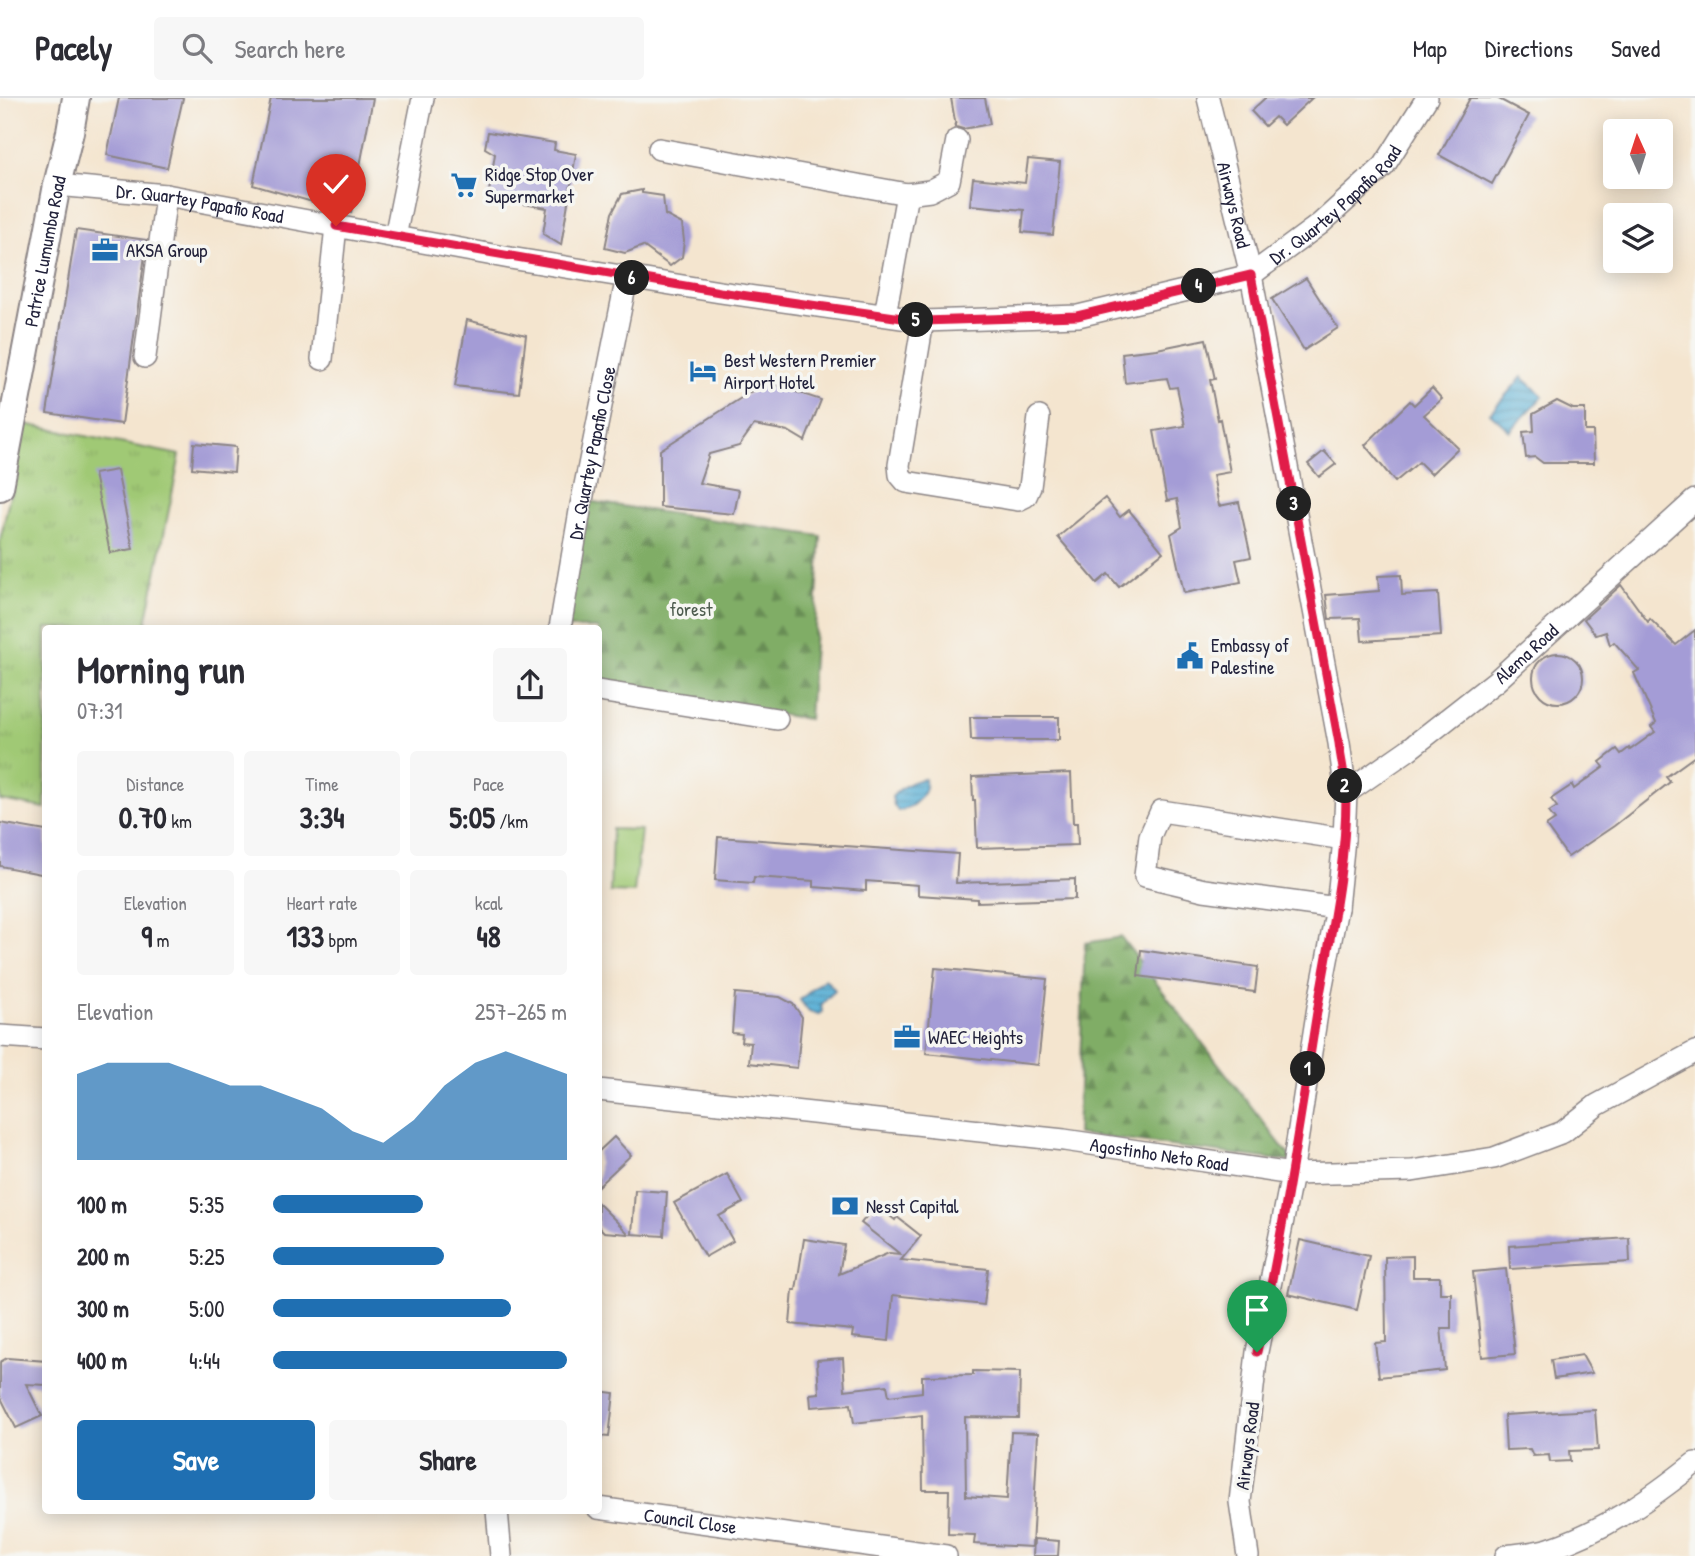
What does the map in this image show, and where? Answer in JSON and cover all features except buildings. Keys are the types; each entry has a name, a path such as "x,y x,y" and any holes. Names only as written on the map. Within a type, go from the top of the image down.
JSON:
{"street":[{"name":"Patrice Lumumba Road","path":"0,487 76,98"},
{"path":"395,237 423,98"},
{"name":"Airways Road","path":"1208,98 1251,275 1337,730 1346,793 1345,839 1337,908 1318,1007 1292,1174 1257,1352 1240,1502 1248,1556"},
{"name":"Dr. Quartey Papafio Road","path":"57,185 166,195 627,277 923,321 1077,316 1251,275 1320,224 1384,166 1427,98"},
{"path":"659,149 907,194 930,191 949,181 957,139"},
{"path":"885,315 907,194"},
{"path":"145,357 166,195"},
{"path":"322,359 336,226"},
{"name":"Dr. Quartey Papafio Close","path":"561,625 581,505 627,277"},
{"path":"923,321 899,466 900,475 906,482 1017,500 1026,496 1031,487 1039,418"},
{"name":"Alema Road","path":"1346,793 1408,750 1496,681 1695,500"},
{"path":"602,692 777,719"},
{"path":"1337,908 1204,890 1145,876 1150,836 1161,811 1345,839"},
{"path":"0,1036 42,1039"},
{"name":"Agostinho Neto Road","path":"602,1090 1064,1140 1292,1174 1412,1171 1494,1158 1563,1132 1597,1105 1695,1052"},
{"path":"1506,1556 1547,1550 1613,1522 1660,1491 1695,1463"},
{"name":"Council Close","path":"602,1509 946,1556"},
{"path":"497,1514 501,1556"}],"green space":[{"path":"25,424 180,455 146,625 42,625 42,807 0,800 0,541"},
{"name":"forest","path":"587,501 821,536 809,719 602,687 602,625 565,625"},
{"path":"612,829 641,830 634,893 610,892"},
{"path":"1121,937 1294,1162 1077,1134 1085,943"}],"water":[{"path":"1522,377 1543,396 1510,431 1490,413"},
{"path":"925,779 924,790 918,800 898,811 892,797 907,785"},
{"path":"825,979 835,990 821,1005 822,1012 819,1015 809,1012 800,1000"}],"place":[{"name":"Ridge Stop Over Supermarket","path":"464,185"},
{"name":"AKSA Group","path":"105,250"},
{"name":"Best Western Premier Airport Hotel","path":"703,371"},
{"name":"Embassy of Palestine","path":"1190,656"},
{"name":"WAEC Heights","path":"907,1037"},
{"name":"Nesst Capital","path":"845,1206"}],"route":[{"path":"336,226 720,292 923,321 1077,316 1251,275 1339,743 1346,793 1345,839 1337,908 1318,1007 1292,1174 1257,1352"}]}
